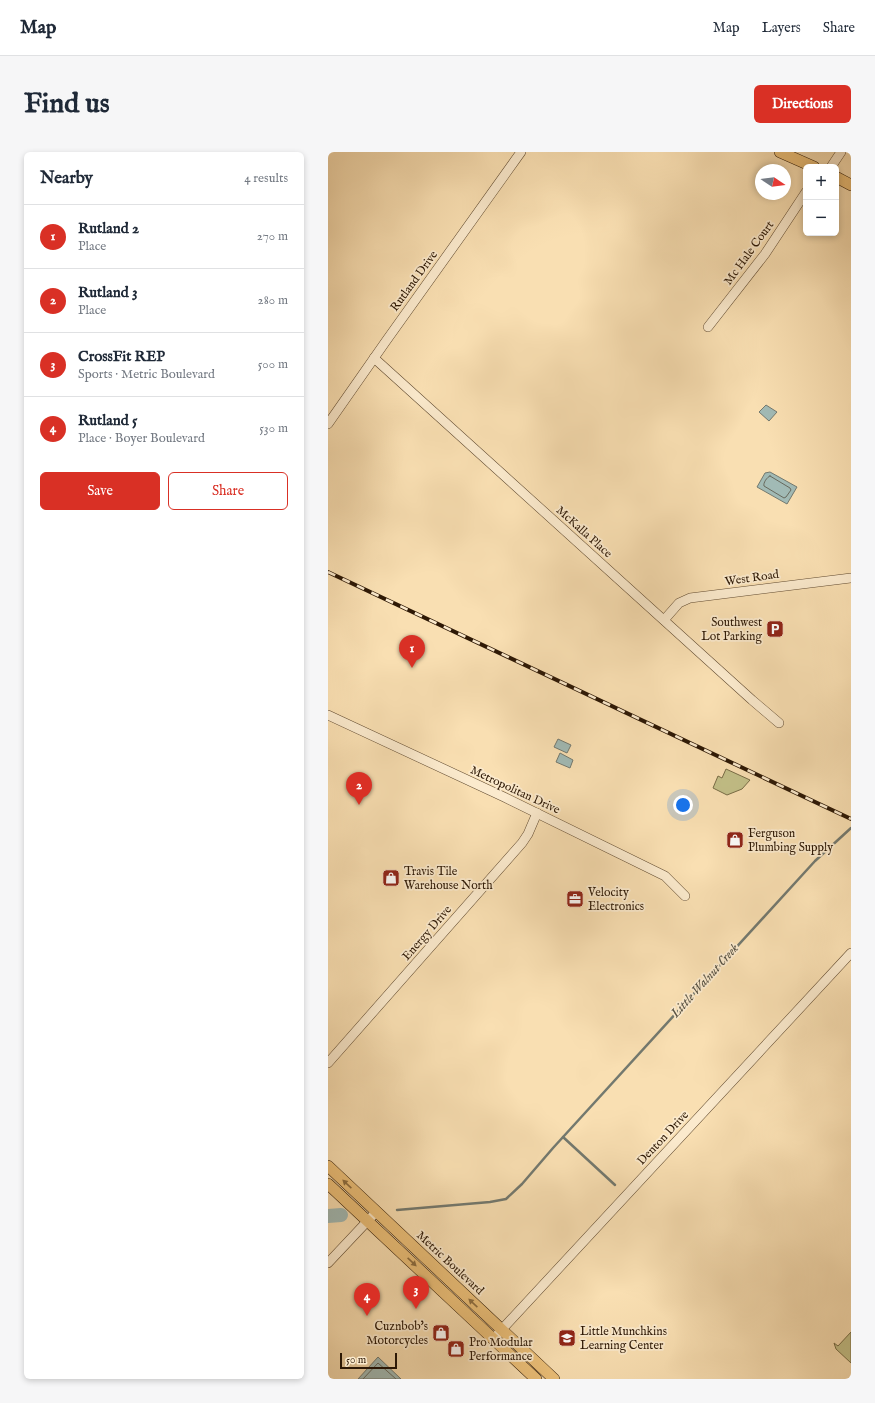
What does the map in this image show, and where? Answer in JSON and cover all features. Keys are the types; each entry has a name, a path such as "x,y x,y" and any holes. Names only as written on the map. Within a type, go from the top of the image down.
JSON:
{"main road":[{"path":"780,152 807,164"},
{"path":"839,178 851,184"},
{"name":"Metric Boulevard","path":"328,1166 554,1379"},
{"path":"328,1184 536,1379"}],"street":[{"name":"Rutland Drive","path":"328,424 521,152"},
{"path":"833,164 841,152"},
{"name":"Mc Hale Court","path":"708,327 765,254 803,197"},
{"name":"McKalla Place","path":"374,358 779,723"},
{"name":"West Road","path":"664,620 680,603 690,598 851,578"},
{"name":"Metropolitan Drive","path":"328,715 537,813 665,876 685,896"},
{"name":"Energy Drive","path":"328,1063 522,843 528,834 537,813"},
{"name":"Denton Drive","path":"493,1339 851,953"},
{"path":"328,1263 376,1212"}],"shaded area":[{"path":"726,769 750,780 742,789 727,795 713,788 718,776 722,778"},
{"path":"851,1332 851,1363 836,1349 834,1343 838,1346"}],"water":[{"path":"766,405 777,412 769,421 759,412"},
{"path":"770,472 797,487 787,504 757,487 765,473"},
{"path":"558,739 571,745 567,753 554,747"},
{"path":"560,753 573,760 570,768 556,762"},
{"path":"378,1357 401,1379 358,1379"}],"waterway":[{"name":"Little Walnut Creek","path":"397,1210 490,1202 506,1199 522,1184 553,1148 815,861 851,828"},
{"name":"Little Walnut Creek","path":"563,1137 615,1185"},
{"name":"Little Walnut Creek","path":"328,1216 341,1215"}],"railway":[{"path":"328,572 851,819"}],"place":[{"name":"Southwest Lot Parking","path":"775,629"},
{"name":"Rutland 2","path":"412,668"},
{"name":"Rutland 3","path":"359,805"},
{"name":"Ferguson Plumbing Supply","path":"735,840"},
{"name":"Travis Tile Warehouse North","path":"391,878"},
{"name":"Velocity Electronics","path":"575,899"},
{"name":"CrossFit REP","path":"416,1309"},
{"name":"Rutland 5","path":"367,1316"},
{"name":"Cuznbob's Motorcycles","path":"441,1333"},
{"name":"Little Munchkins Learning Center","path":"567,1338"},
{"name":"Pro Modular Performance","path":"456,1349"}]}
